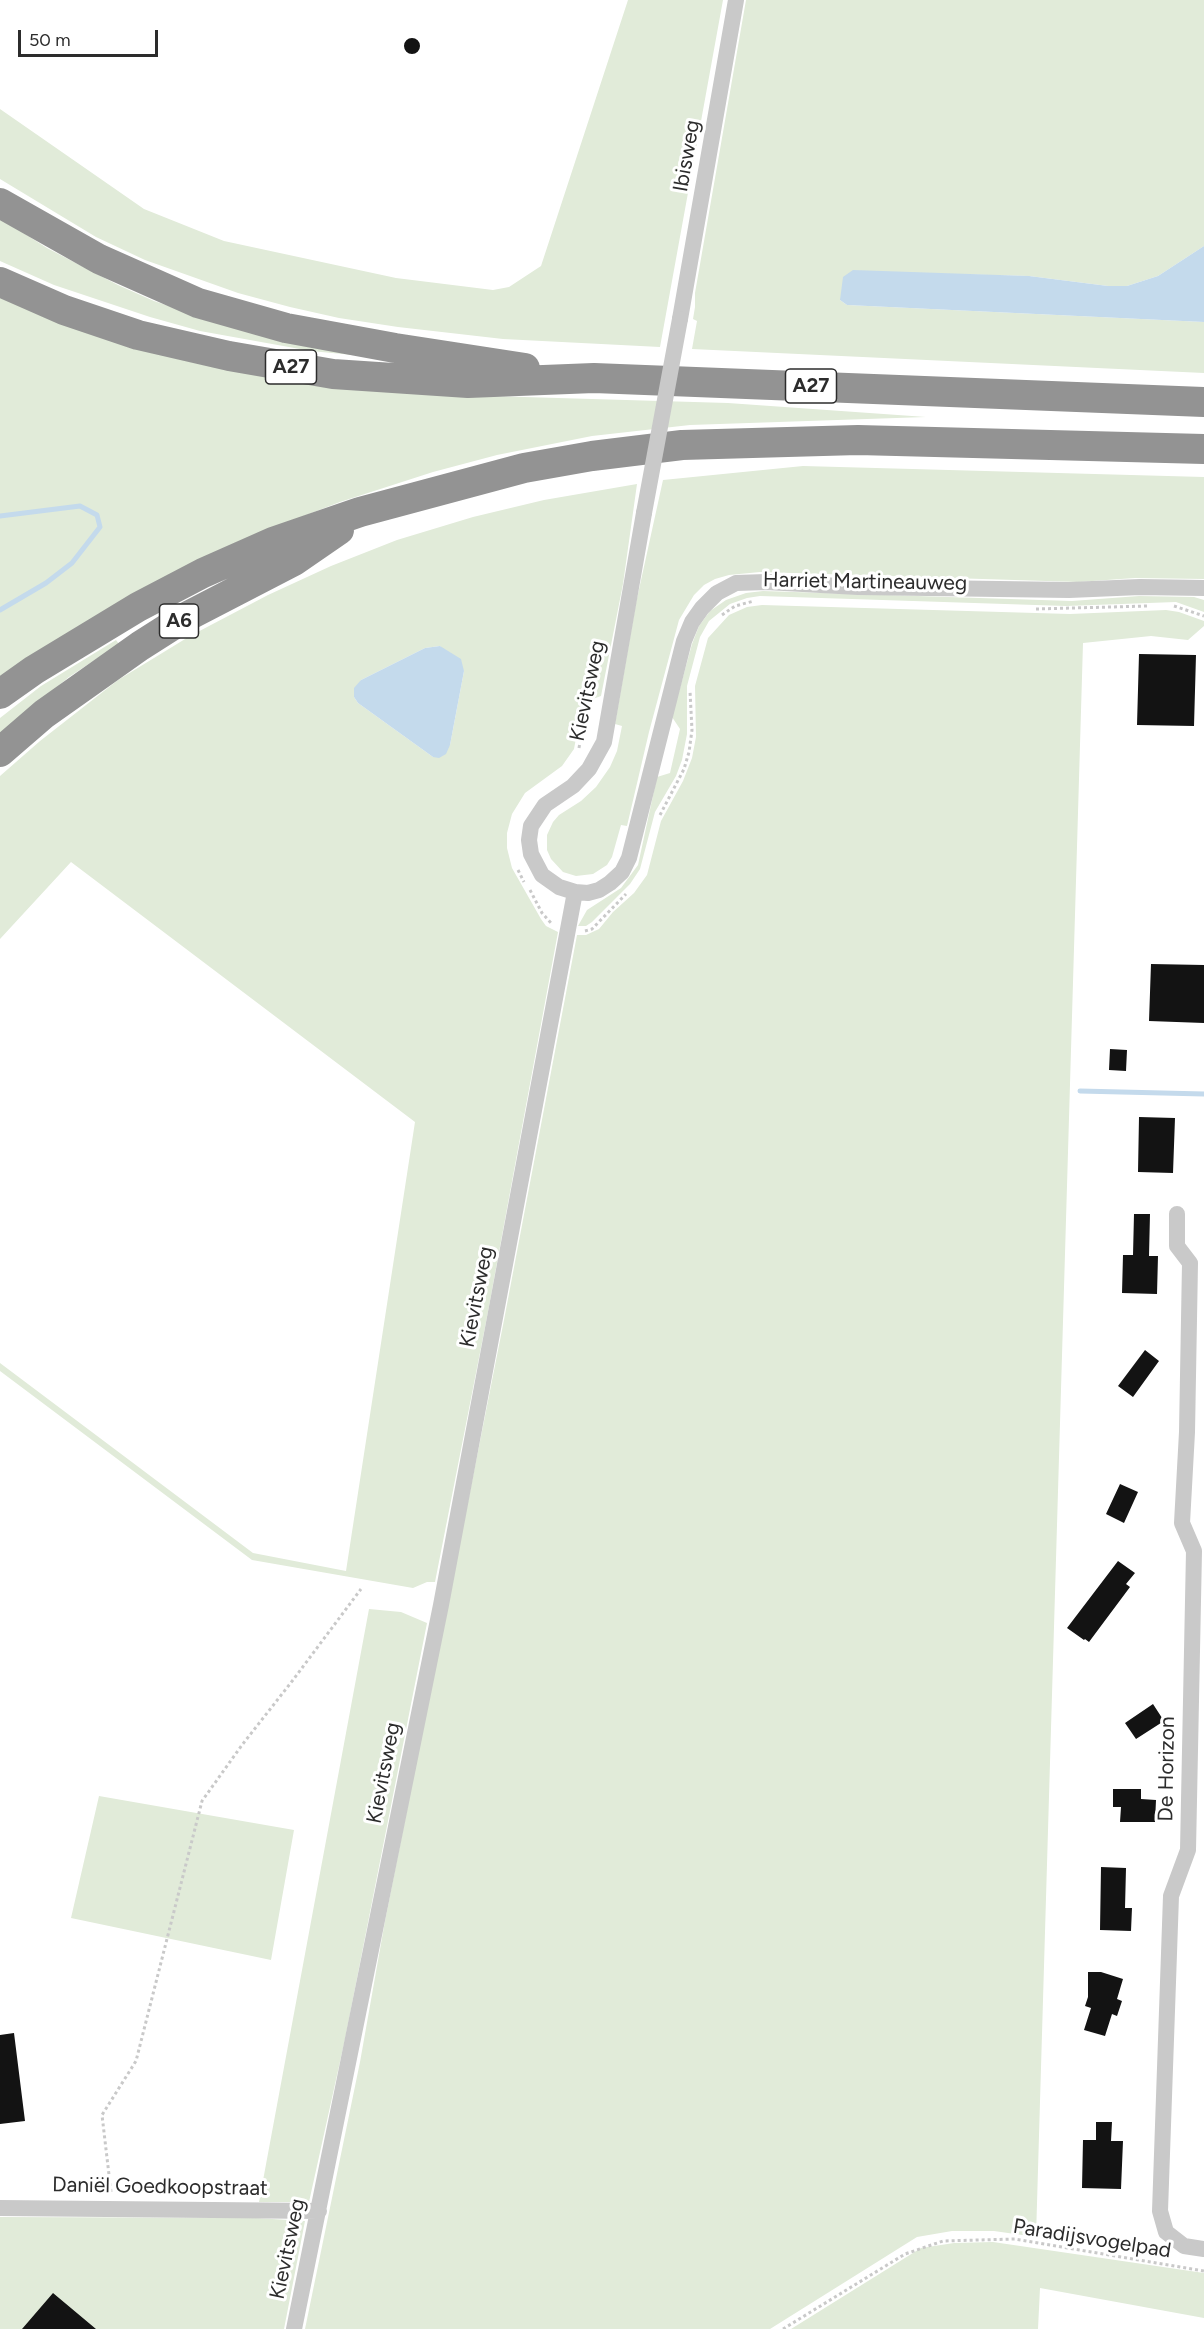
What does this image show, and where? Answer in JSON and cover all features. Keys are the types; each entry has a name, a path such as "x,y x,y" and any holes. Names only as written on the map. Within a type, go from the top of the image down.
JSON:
{"highway":[{"name":"A27","path":"0,203 99,259 198,303 218,309 286,327 341,338 594,378"},
{"name":"A27","path":"0,282 64,310 138,335 278,365 333,374 468,383 594,378 1204,402"},
{"path":"369,510 524,468 592,456 682,445 858,440 1204,449"},
{"name":"A6","path":"0,694 85,638 203,573 273,542 369,510"},
{"name":"A6","path":"0,752 44,714 140,646 184,618 294,561 369,510"}],"street":[{"name":"Ibisweg","path":"680,319 736,0"},
{"name":"Kievitsweg","path":"294,2329 439,1617 569,931 575,892 559,887 542,875 531,854 529,840 531,826 545,805 573,786 589,769 603,742 680,319"},
{"name":"Harriet Martineauweg","path":"575,892 588,893 599,890 622,872 629,858 684,641 692,622 702,608 717,593 736,583 1070,590 1140,586 1204,588"},
{"name":"De Horizon","path":"1178,1214 1177,1246 1197,1263 1182,1523 1194,1551 1188,1850 1172,1896 1160,2211 1166,2232 1184,2246 1204,2249"},
{"name":"Daniël Goedkoopstraat","path":"0,2208 319,2211"}],"path":[{"name":"Harriet Martineauweg","path":"716,621 735,606 759,601"},
{"path":"1030,609 1066,610 1153,606"},
{"path":"1173,606 1204,616"},
{"path":"657,822 665,802 684,769 689,752 692,730 690,689"},
{"path":"569,931 582,932 592,929 628,892"},
{"path":"113,2209 102,2115 136,2061 202,1802 242,1745 361,1589"},
{"name":"Paradijsvogelpad","path":"783,2329 905,2254 943,2241 1015,2239 1204,2271"}],"green space":[{"path":"628,0 723,0 660,347 503,339 398,327 339,318 290,307 238,293 145,260 96,237 0,179 0,109 144,209 224,241 396,278 493,290 509,287 541,266"},
{"path":"746,0 1204,0 1204,246 1158,276 1127,286 1108,286 1029,276 951,274 840,300 847,305 1204,322 1204,373 692,349 697,321 693,319 695,293"},
{"path":"0,218 47,248 154,301 229,326 353,355 311,351 200,331 54,285 0,261"},
{"path":"0,297 422,394 728,403 926,417 690,425 592,436 497,455 433,472 340,502 270,529 0,678"},
{"path":"803,466 1204,477 1204,579 1135,578 1078,582 760,572 729,575 715,579 704,585 694,595 679,620 627,826 621,825 612,857 607,865 593,874 576,876 563,872 551,859 547,850 547,835 559,815 581,801 596,787 610,767 617,751 622,726 615,724 636,603 663,480"},
{"path":"637,484 623,584 601,696 590,700 585,705 581,712 574,749 562,766 525,793 512,814 507,833 507,848 512,868 546,926 558,932 487,1317 435,1582 427,1582 413,1588 252,1560 0,1371 0,1363 253,1553 346,1571 415,1122 71,862 0,939 0,776 40,741 118,680 190,636 268,595 331,566 397,540 473,517 544,500","holes":["440,646 464,671 450,745 433,757 358,703 354,697 361,680 425,648"]},
{"path":"763,591 1072,601 1139,596 1194,597 1204,600 1204,612 1176,602 1066,606 760,596 730,604 709,621 700,637 687,686 687,734 682,760 676,776 655,812 640,869 630,884 592,922 586,926 578,926 587,910 621,888 638,865 657,777 670,773 680,729 672,717 699,626 710,611 726,600 746,593"},
{"path":"762,605 1070,614 1166,610 1204,621 1204,626 1188,640 1151,636 1083,643 1036,2237 994,2231 952,2231 917,2237 770,2329 305,2329 360,2062 385,1921 504,1320 577,935 586,935 599,929 613,912 634,893 647,875 661,821 683,781 692,758 696,737 695,686 708,638 729,615 747,607"},
{"path":"116,640 119,644 69,677 0,734 0,718 41,686"},
{"path":"369,1609 401,1612 427,1623 345,2039 309,2202 259,2202"},
{"path":"99,1796 294,1830 271,1960 71,1918"},
{"path":"0,2217 256,2218 305,2221 284,2329 0,2329"},
{"path":"993,2242 1204,2273 1204,2318 1040,2288 1038,2329 791,2329 921,2248 954,2243"}],"water":[{"path":"1204,246 1204,322 847,305 840,300 843,277 853,270 1029,276 1108,286 1127,286 1158,276"},
{"path":"440,646 461,659 464,671 450,745 446,754 439,758 433,757 358,703 354,697 354,688 361,680 425,648"}],"building":[{"path":"412,38 420,46 412,54 404,46"},
{"path":"1139,654 1196,655 1194,726 1137,725"},
{"path":"1151,964 1204,965 1204,1023 1149,1021"},
{"path":"1110,1049 1127,1050 1126,1071 1109,1070"},
{"path":"1139,1117 1175,1118 1173,1173 1138,1172"},
{"path":"1134,1214 1150,1214 1149,1256 1158,1256 1157,1294 1122,1293 1123,1255 1133,1255"},
{"path":"1145,1350 1159,1361 1133,1397 1118,1386"},
{"path":"1120,1484 1138,1492 1124,1523 1106,1514"},
{"path":"1118,1561 1135,1573 1126,1584 1130,1587 1089,1642 1067,1628"},
{"path":"1153,1704 1164,1721 1136,1739 1125,1723"},
{"path":"1113,1789 1141,1789 1141,1799 1156,1800 1155,1822 1120,1822 1121,1807 1113,1807"},
{"path":"1101,1867 1126,1868 1125,1908 1132,1908 1131,1931 1100,1930"},
{"path":"1088,1972 1101,1972 1123,1979 1117,1999 1122,2001 1117,2016 1112,2014 1105,2036 1084,2030 1091,2008 1085,2006 1088,1997"},
{"path":"14,2033 25,2121 0,2124 0,2035"},
{"path":"1096,2122 1112,2122 1111,2141 1123,2141 1121,2189 1082,2188 1083,2140 1096,2140"},
{"path":"53,2293 96,2329 22,2329"}],"waterway":[{"path":"0,516 80,506 97,515 100,527 72,563 46,583 0,610"},
{"path":"1080,1091 1204,1094"}]}
